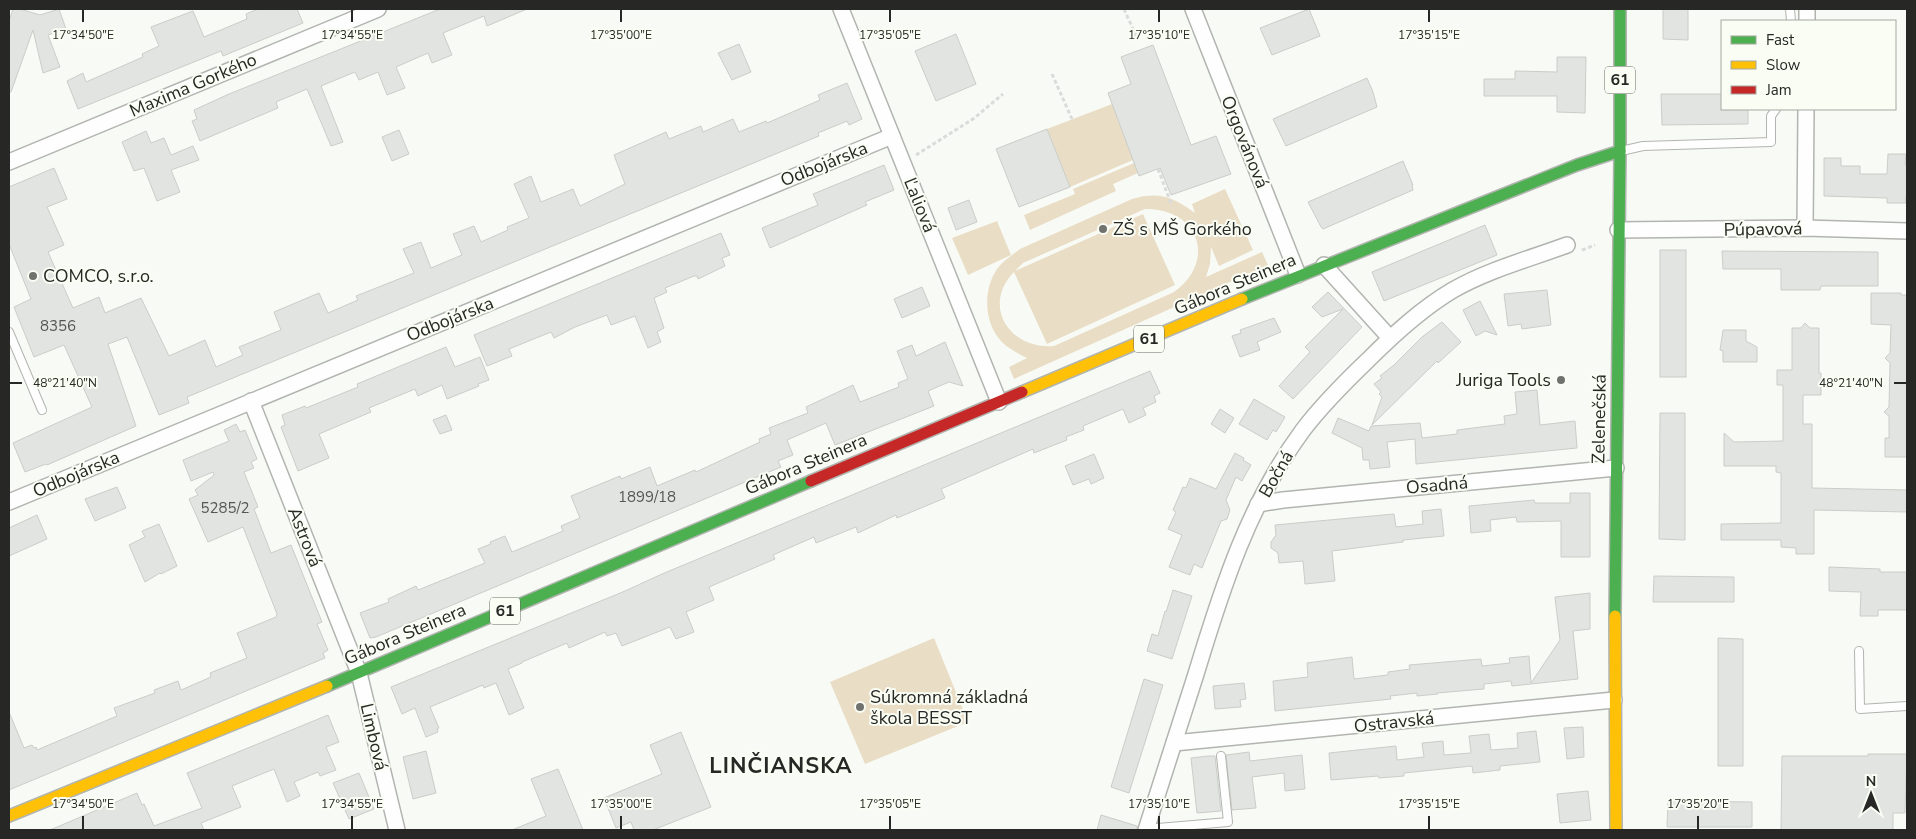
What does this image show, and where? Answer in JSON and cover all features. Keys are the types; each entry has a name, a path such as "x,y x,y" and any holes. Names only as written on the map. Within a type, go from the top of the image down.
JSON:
{"main road":[{"name":"Zelenečská","path":"1616,830 1614,700 1620,9"},
{"name":"Gábora Steinera","path":"9,816 358,673 1298,275 1577,165 1620,151"}],"street":[{"name":"Maxima Gorkého","path":"9,162 378,9"},
{"name":"Ľaliová","path":"841,9 999,402"},
{"name":"Orgovánová","path":"1192,9 1298,275"},
{"path":"1805,228 1806,110"},
{"name":"Odbojárska","path":"9,502 892,136"},
{"name":"Púpavová","path":"1618,230 1805,228 1907,231"},
{"name":"Bočná","path":"1146,830 1220,594 1242,537 1258,504 1291,448 1310,421 1341,386 1390,338 1428,306 1455,290 1487,275 1567,245"},
{"path":"1324,265 1390,338"},
{"name":"Astrová","path":"251,401 358,673"},
{"name":"Osadná","path":"1258,504 1616,468"},
{"name":"Limbová","path":"358,673 397,830"},
{"name":"Ostravská","path":"1174,743 1614,700"}],"lane":[{"path":"1620,151 1643,146 1771,142 1771,116 1775,110"},
{"path":"9,332 42,410"},
{"path":"1859,651 1860,709 1907,706"},
{"path":"1146,830 1209,827 1228,822 1221,756"}],"path":[{"path":"1124,9 1138,40"},
{"path":"1052,74 1072,119"},
{"path":"915,155 973,119 1003,94"},
{"path":"1158,169 1172,206"}],"shaded area":[{"path":"1112,104 1133,160 1070,187 1047,129"},
{"path":"1134,163 1138,173 1113,184 1116,191 1030,230 1024,215 1075,194 1073,189"},
{"path":"1225,189 1253,250 1219,266 1211,247 1210,264 1206,277 1262,252 1268,265 1014,379 1009,367 1027,358 1009,348 997,337 992,328 987,308 987,298 992,278 1002,263 1020,249 1132,199 1150,196 1165,197 1173,199 1195,213 1192,204","holes":["1145,209 1163,211 1178,217 1189,226 1196,238 1198,251 1195,265 1188,279 1174,292 1054,346 1038,345 1025,341 1013,333 1005,323 1001,311 1000,298 1004,285 1014,272 1047,344 1175,285 1143,214 1015,271 1023,263"]},
{"path":"997,221 1011,255 968,275 952,238"},
{"path":"934,638 968,722 865,764 830,682"}],"building":[{"path":"13,9 20,9 40,15 59,9 66,29 48,35 60,67 43,73 33,30 11,92 9,92 9,21"},
{"path":"258,9 297,9 303,23 223,56 221,51 78,109 67,81 83,73 86,82 143,57 142,54 159,46 151,27 193,11 204,37 247,19 246,14"},
{"path":"440,9 527,9 487,26 484,16 443,33 452,55 432,63 428,53 396,67 405,88 387,95 378,72 359,80 355,72 321,86 343,142 331,146 307,89 276,102 278,108 200,141 192,121 197,119 194,110 229,94"},
{"path":"1309,9 1320,36 1272,55 1260,28"},
{"path":"1663,9 1688,9 1688,40 1663,39"},
{"path":"956,34 976,84 936,101 915,51"},
{"path":"739,44 751,72 732,80 718,53"},
{"path":"1153,45 1191,145 1216,136 1231,174 1171,195 1160,168 1139,176 1108,93 1131,84 1121,57"},
{"path":"1557,57 1586,57 1585,113 1557,112 1557,96 1484,96 1484,79 1515,79 1515,71 1557,72"},
{"path":"1367,78 1377,107 1286,146 1273,119"},
{"path":"847,83 862,119 849,125 847,121 818,133 819,136 187,397 189,403 159,415 127,337 108,344 136,426 47,465 25,472 13,443 92,407 64,345 34,357 14,307 31,299 9,244 9,187 54,168 67,199 47,207 64,245 48,252 73,308 99,297 105,313 141,298 169,356 205,340 216,367 243,355 239,347 281,330 274,312 319,293 328,313 358,300 356,296 414,273 403,249 421,242 431,268 462,255 453,234 474,226 481,242 508,230 507,227 529,218 514,184 531,176 541,202 573,189 580,206 625,184 614,155 666,132 669,139 701,126 703,132 733,119 739,132 766,121 767,123 820,100 818,95"},
{"path":"1661,94 1721,94 1721,110 1748,110 1748,124 1662,125"},
{"path":"1047,129 1070,187 1019,207 996,149"},
{"path":"399,130 409,154 392,161 382,137"},
{"path":"146,131 151,143 164,138 171,155 193,146 199,160 171,170 180,192 157,201 144,168 134,171 122,142"},
{"path":"1888,154 1906,154 1906,203 1887,203 1887,198 1824,196 1824,158 1841,158 1841,166 1860,166 1860,174 1887,174"},
{"path":"1403,161 1413,185 1413,190 1323,229 1321,227 1308,202"},
{"path":"884,165 894,190 865,202 867,205 770,248 762,228 818,205 813,194"},
{"path":"969,200 977,222 956,230 948,208"},
{"path":"1485,225 1497,255 1384,301 1372,272"},
{"path":"721,233 730,255 722,258 725,266 698,279 697,276 694,276 665,288 667,292 654,298 664,328 657,332 661,342 648,348 635,316 611,325 607,315 575,327 554,338 551,332 509,349 512,356 487,366 474,335"},
{"path":"1660,250 1686,250 1686,377 1660,377"},
{"path":"1722,251 1878,252 1878,286 1821,286 1820,290 1781,290 1781,269 1723,269"},
{"path":"922,287 930,306 902,318 894,299"},
{"path":"1547,290 1551,325 1522,329 1521,324 1508,326 1504,294"},
{"path":"1328,292 1362,327 1293,399 1279,386 1310,352 1305,347 1343,309 1322,317 1312,307"},
{"path":"1871,293 1901,293 1901,295 1907,295 1907,457 1885,457 1885,438 1889,438 1889,416 1884,412 1889,407 1890,363 1885,358 1890,353 1891,325 1871,324"},
{"path":"1480,301 1497,335 1485,331 1476,336 1463,310"},
{"path":"1274,318 1281,332 1257,342 1260,350 1240,357 1232,336 1241,333 1240,330"},
{"path":"1442,322 1461,342 1438,363 1437,361 1372,425 1382,397 1379,394 1381,392 1374,384 1382,378 1380,376 1422,337"},
{"path":"1805,323 1810,328 1819,328 1819,373 1821,373 1821,395 1803,395 1803,424 1812,424 1812,488 1907,490 1907,512 1814,510 1814,554 1796,554 1796,548 1781,547 1781,540 1721,540 1721,524 1781,523 1781,473 1776,472 1776,466 1724,466 1724,433 1734,442 1783,441 1783,385 1777,385 1777,370 1792,370 1792,328 1801,328"},
{"path":"1723,330 1746,330 1746,341 1757,347 1757,362 1723,362 1723,351 1720,350"},
{"path":"945,342 963,386 949,382 928,391 934,406 835,445 826,423 787,440 793,455 778,461 781,467 370,638 360,613 389,602 388,599 416,586 418,590 485,563 478,549 491,544 490,542 505,536 512,552 563,531 561,526 580,518 571,496 620,476 621,479 650,467 657,486 695,470 696,472 760,442 759,439 771,434 769,428 808,413 806,407 853,385 860,402 899,387 898,383 908,379 897,351 912,345 916,356"},
{"path":"446,347 455,367 480,357 489,380 447,399 442,385 418,396 415,389 369,408 371,412 319,434 329,458 298,471 281,427 285,425 282,415 305,406 306,408 358,387 357,384"},
{"path":"1150,371 1160,393 1154,396 1156,402 1143,408 1146,415 1129,423 1123,409 1083,426 1084,430 1066,437 1067,440 1034,453 1033,449 941,489 945,498 897,518 896,515 858,533 856,527 816,543 814,537 773,555 775,559 709,587 714,600 686,612 694,632 676,639 670,627 622,646 616,633 607,636 605,632 569,648 567,643 522,662 508,669 524,708 509,715 496,683 484,688 483,685 430,707 439,728 437,729 438,732 426,737 415,708 402,714 391,687"},
{"path":"1537,390 1540,425 1575,421 1577,448 1416,464 1415,439 1387,442 1390,467 1370,469 1369,460 1363,460 1362,448 1332,433 1338,418 1369,431 1371,426 1420,423 1422,438 1457,434 1457,430 1505,424 1504,416 1517,414 1515,392"},
{"path":"1254,399 1285,417 1276,432 1273,430 1267,440 1239,424"},
{"path":"1220,409 1234,418 1225,433 1211,424"},
{"path":"1660,413 1685,413 1685,540 1659,539"},
{"path":"446,415 452,430 440,434 433,420"},
{"path":"236,424 240,432 245,430 257,459 251,462 254,468 244,472 258,507 254,509 271,553 291,545 322,622 317,624 328,650 323,653 325,658 9,790 9,712 24,748 32,745 37,750 117,716 114,708 155,693 154,690 178,681 181,690 211,677 210,673 247,658 237,633 276,617 277,614 243,527 208,542 189,499 198,495 195,490 214,475 213,472 191,481 183,460 229,441 224,430"},
{"path":"1235,453 1251,465 1242,481 1236,477 1226,500 1230,510 1227,519 1221,521 1202,568 1194,564 1190,575 1169,567 1182,535 1168,529 1176,512 1173,510 1183,487 1186,488 1190,478 1216,489"},
{"path":"1094,454 1104,478 1091,484 1089,479 1073,485 1065,466"},
{"path":"117,487 126,508 95,521 85,499"},
{"path":"1570,493 1590,493 1590,557 1561,557 1561,521 1517,522 1516,517 1490,520 1491,531 1471,533 1469,506 1534,500 1535,503 1570,503"},
{"path":"1441,509 1444,536 1332,551 1335,581 1305,584 1303,561 1279,563 1278,553 1271,548 1271,542 1276,535 1275,525 1394,514 1396,527 1423,524 1422,511"},
{"path":"37,515 47,539 9,556 9,528"},
{"path":"159,524 177,566 145,582 129,545 145,537 142,531"},
{"path":"1829,567 1880,569 1880,572 1907,572 1907,610 1878,610 1878,616 1860,616 1861,592 1829,591"},
{"path":"1654,576 1734,577 1734,602 1653,602"},
{"path":"1173,590 1192,596 1172,659 1147,651 1152,634 1158,636"},
{"path":"1590,593 1590,629 1573,631 1578,679 1512,686 1511,681 1484,684 1484,689 1417,696 1417,693 1390,696 1391,699 1275,711 1273,681 1308,677 1307,663 1352,657 1354,679 1388,675 1388,672 1410,669 1409,665 1481,659 1482,666 1510,663 1509,658 1529,656 1531,683 1560,640 1555,597"},
{"path":"1718,638 1743,639 1743,766 1718,766"},
{"path":"1144,679 1163,685 1129,793 1111,787"},
{"path":"1244,683 1246,699 1240,700 1241,707 1215,709 1213,686"},
{"path":"328,715 339,742 326,747 336,770 320,776 318,772 294,782 300,796 287,802 274,769 232,786 241,807 201,823 204,830 50,830 137,793 154,826 202,808 187,773"},
{"path":"1583,727 1584,757 1567,759 1564,728"},
{"path":"1536,731 1540,762 1500,766 1500,770 1473,773 1472,766 1404,773 1404,776 1331,780 1329,753 1396,746 1397,760 1424,757 1422,743 1443,741 1444,755 1471,753 1469,736 1489,734 1491,750 1518,748 1517,733"},
{"path":"681,732 711,807 653,830 634,830 631,822 616,828 604,798 662,774 650,745"},
{"path":"426,751 436,793 413,799 403,757"},
{"path":"1249,752 1250,761 1302,755 1305,789 1285,791 1284,773 1252,777 1256,808 1232,810 1226,755"},
{"path":"1868,754 1907,754 1905,813 1893,813 1893,830 1781,830 1782,756 1868,756"},
{"path":"1215,756 1221,811 1197,813 1191,758"},
{"path":"558,769 583,830 512,830 546,816 531,779"},
{"path":"359,773 374,809 349,819 333,783"},
{"path":"1588,791 1591,820 1560,823 1557,794"},
{"path":"1668,801 1752,802 1752,827 1667,827"},
{"path":"1101,815 1137,826 1137,830 1097,830"}],"traffic: fast":[{"path":"1242,299 1577,165 1620,151 1620,9"},
{"path":"1615,616 1620,151"},
{"path":"327,686 811,481"}],"traffic: slow":[{"path":"1022,392 1242,299"},
{"path":"1615,616 1616,830"},
{"path":"9,816 327,686"}],"traffic: jam":[{"path":"811,481 1022,392"}],"place":[{"name":"ZŠ s MŠ Gorkého","path":"1103,229"},
{"name":"COMCO, s.r.o.","path":"33,276"},
{"name":"Juriga Tools","path":"1561,380"},
{"name":"Súkromná základná škola BESST","path":"860,707"}],"district":[{"name":"LINČIANSKA","path":"781,766"}]}
